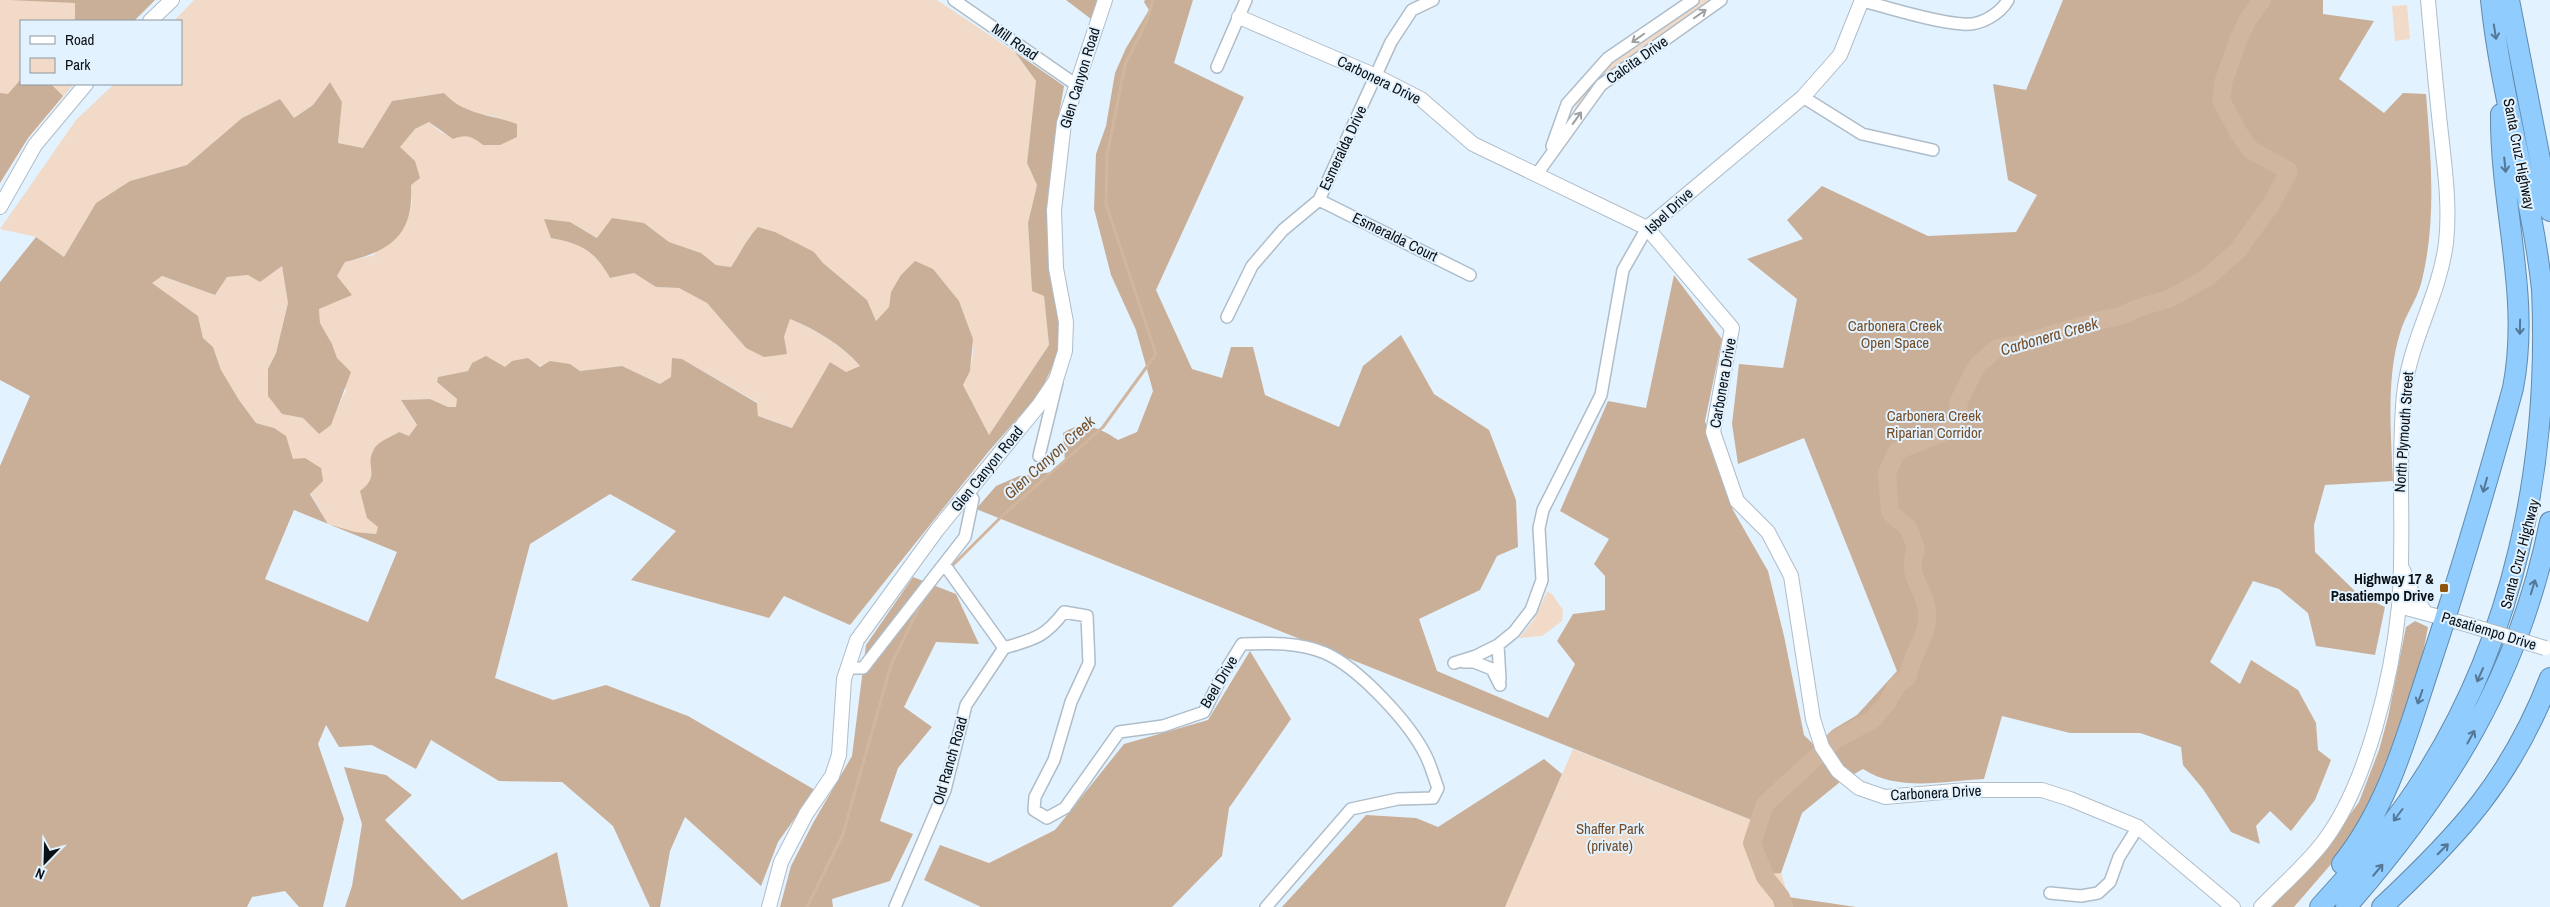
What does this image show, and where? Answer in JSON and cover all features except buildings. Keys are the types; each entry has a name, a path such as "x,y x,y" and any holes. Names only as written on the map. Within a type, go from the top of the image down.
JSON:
{"highway":[{"name":"Santa Cruz Highway","path":"2320,907 2394,821 2449,737 2477,682 2501,624 2530,523 2540,468 2544,425 2546,376 2544,313 2533,229 2501,64 2491,0"},
{"name":"Santa Cruz Highway","path":"2509,7 2550,211"},
{"path":"2509,7 2531,71 2550,137"},
{"path":"2307,907 2360,840 2381,804 2446,618 2511,395 2518,352 2518,299 2502,135 2501,64"},
{"name":"Santa Cruz Highway","path":"2346,907 2426,810 2479,722 2513,646 2534,586 2550,522"},
{"path":"2382,907 2446,846 2488,795 2522,741 2550,678"}],"street":[{"path":"151,20 172,0"},
{"name":"Mill Road","path":"954,0 1075,84"},
{"name":"Glen Canyon Road","path":"769,907 781,862 806,814 832,776 838,755 847,668 857,640 937,530 1039,406 1056,380 1065,351 1066,322 1056,268 1054,210 1064,123 1075,84 1105,0"},
{"path":"1217,67 1246,0"},
{"name":"Esmeralda Drive","path":"1227,317 1252,266 1283,230 1319,200 1391,42 1412,10 1433,0"},
{"name":"Calcita Drive","path":"1548,157 1567,104 1608,58 1693,0"},
{"name":"Calcita Drive","path":"1537,174 1601,85 1720,0"},
{"path":"1862,1 1964,25 1984,20 2002,10 2008,0"},
{"name":"North Plymouth Street","path":"2261,907 2324,841 2352,790 2366,754 2378,713 2399,606 2400,501 2405,381 2414,346 2439,278 2447,226 2447,191 2428,0"},
{"name":"Isbel Drive","path":"1498,645 1514,632 1531,610 1542,580 1538,528 1543,510 1601,395 1623,270 1647,228 1803,97 1840,55 1862,1"},
{"name":"Carbonera Drive","path":"1239,17 1376,76 1420,99 1473,144 1647,228 1732,328 1713,432 1737,501 1768,532 1790,576 1813,719 1822,747 1838,771 1859,788 1885,797 1966,790 2042,790 2138,827 2234,907"},
{"path":"0,207 35,145 85,85"},
{"path":"1803,97 1862,134 1933,150"},
{"name":"Esmeralda Court","path":"1319,200 1470,275"},
{"path":"1039,456 1065,351"},
{"path":"847,668 863,668 916,597 945,570 964,537 973,499 968,492"},
{"path":"2400,559 2410,588 2426,613"},
{"path":"945,570 1004,648"},
{"name":"Pasatiempo Drive","path":"2399,606 2446,618 2548,649"},
{"name":"Beel Drive","path":"1004,648 1038,638 1054,626 1064,612 1087,616 1088,663 1072,702 1054,760 1035,797 1034,810 1047,818 1065,808 1119,732 1163,726 1204,712 1222,676 1242,644 1284,643 1325,653 1365,679 1394,710 1426,755 1438,788 1433,798 1398,800 1351,809 1266,907"},
{"path":"1498,645 1500,686 1492,669 1474,662 1454,663 1476,656 1498,645"},
{"name":"Old Ranch Road","path":"895,907 945,790 966,705 1004,648"},
{"path":"2050,893 2081,896 2098,893 2110,882 2119,857 2138,827"}],"green space":[{"path":"0,0 155,0 134,20 20,20 20,85 73,85 28,138 0,183"},
{"path":"9,0 155,0 135,20 75,20 75,3"},
{"path":"194,0 937,0 1015,52 1036,81 1027,163 1037,185 1028,223 1032,290 1044,296 1049,345 989,435 963,385 972,362 973,352 970,333 959,301 891,292 889,307 876,321 867,300 823,263 814,252 750,235 744,250 731,267 716,265 701,253 669,242 644,223 598,238 570,222 551,238 571,243 586,250 604,268 610,278 634,273 656,287 679,288 707,303 746,348 784,337 790,319 828,339 860,366 846,372 830,362 793,428 758,416 757,402 682,359 671,378 660,384 622,366 580,371 570,364 505,367 472,363 468,371 438,377 437,382 457,399 456,407 448,407 430,399 401,400 417,426 409,436 399,432 372,452 372,476 368,485 378,527 376,534 355,532 328,524 274,428 256,423 239,400 221,370 213,347 203,338 198,316 151,283 161,276 215,295 227,277 248,275 282,266 288,303 276,353 268,369 282,414 303,418 319,434 329,425 346,391 332,344 320,323 319,308 345,262 374,255 412,204 411,185 415,161 399,147 415,129 429,122 442,133 473,136 483,145 500,145 497,117 468,110 455,103 443,93 392,101 363,148 338,143 342,102 330,82 313,105 294,118 280,99 242,118 187,165 130,181 96,203 64,257 36,237 0,229 76,120 113,85 182,85 182,20 175,20"},
{"path":"1066,0 1098,0 1091,19"},
{"path":"1145,0 1193,0 1174,63 1244,97 1156,290 1192,369 1222,378 1231,347 1253,347 1265,395 1339,427 1363,366 1401,335 1434,394 1489,430 1516,500 1518,547 1497,556 1480,590 1419,619 1437,671 1548,718 1575,664 1557,641 1573,614 1605,610 1605,576 1594,564 1609,539 1560,511 1608,401 1646,408 1674,275 1722,339 1705,421 1733,510 1768,571 1784,636 1804,735 1816,747 1832,730 1857,715 1897,671 1804,438 1738,464 1732,424 1739,364 1783,368 1797,299 1747,259 1803,239 1787,220 1822,186 1928,236 2016,232 2037,195 2008,180 1993,84 2026,90 2063,0 2323,0 2323,14 2374,21 2339,79 2384,113 2403,93 2426,94 2431,189 2429,237 2421,284 2400,333 2393,369 2390,407 2393,481 2325,485 2314,525 2315,552 2358,594 2385,607 2375,655 2316,646 2308,613 2279,589 2253,581 2210,662 2240,684 2251,660 2298,690 2316,723 2318,750 2331,760 2315,800 2291,831 2270,811 2256,826 2260,844 2231,832 2203,789 2183,765 2181,747 2140,733 2070,733 2002,716 1984,779 1938,783 1906,783 1891,781 1863,769 1840,782 1802,813 1781,873 1766,874 1756,831 1759,823 976,509 996,486 1019,476 1053,472 1065,462 1063,433 1070,429 1084,426 1091,427 1118,440 1137,432 1153,391 1136,330 1111,275 1094,209 1096,154 1106,126 1115,73 1126,48 1149,10 1144,2"},
{"path":"1700,0 1710,0 1679,25 1614,69 1588,95 1569,119 1582,94 1610,61"},
{"path":"2407,5 2410,39 2395,41 2392,6"},
{"path":"1015,52 1064,86 1058,120 1058,351 1039,394 989,451 850,625 784,596 769,618 631,580 676,531 610,494 530,544 495,678 553,700 606,685 688,716 815,790 778,842 761,886 685,817 670,851 660,907 650,907 613,826 562,782 499,781 431,740 416,769 372,745 339,747 326,725 318,744 344,819 323,907 299,907 285,891 252,897 247,907 0,907 0,466 30,396 0,380 0,282 36,237 64,257 96,203 130,181 187,165 242,118 280,99 294,118 313,105 330,82 342,102 338,143 363,148 392,101 444,93 460,106 469,110 517,124 517,137 500,145 483,145 469,137 453,139 429,122 415,129 400,147 415,161 420,178 411,185 411,203 403,229 386,246 361,258 345,262 337,276 352,295 319,309 320,323 332,344 337,358 351,372 331,425 319,434 303,418 282,414 268,396 268,369 276,353 288,303 282,266 260,282 248,275 227,277 215,295 162,276 152,283 198,316 203,338 213,347 221,370 239,400 256,423 274,428 286,436 293,459 305,458 321,468 323,481 310,494 328,524 294,510 265,579 368,622 397,552 329,524 355,532 376,534 378,527 367,518 360,491 370,481 373,451 381,442 399,432 409,436 417,425 401,400 430,399 448,407 456,407 457,399 437,382 438,377 468,371 472,363 486,356 505,367 512,361 528,358 540,367 550,361 570,364 580,371 622,366 660,384 671,377 672,358 682,359 757,403 758,416 792,428 830,362 846,372 860,366 828,338 790,319 784,337 787,354 764,357 746,348 707,303 679,288 656,287 634,273 610,278 598,261 586,250 571,243 551,238 544,219 570,222 597,238 612,218 644,223 669,242 701,253 716,265 731,267 758,227 775,232 814,252 823,263 867,300 876,321 889,307 891,292 901,275 915,261 933,269 959,301 973,339 970,371 963,385 989,435 1049,345 1044,296 1032,291 1028,223 1037,185 1027,163 1036,81"},
{"path":"20,80 20,85 52,85 63,96 28,138 0,183 0,93 8,94"},
{"path":"913,577 956,594 979,644 936,642 904,707 932,727 898,768 880,821 913,834 890,881 832,899 833,907 780,907 791,866 813,823 852,756 866,645"},
{"path":"1547,592 1552,594 1563,610 1562,621 1542,636 1519,638 1533,621"},
{"path":"2415,621 2428,627 2421,663 2366,812 2332,863 2294,907 2272,907 2319,857 2359,802 2379,750 2388,717 2406,627"},
{"path":"1250,651 1291,719 1229,808 1222,856 1172,907 981,907 924,880 940,845 989,863 1055,830 1124,744 1208,720"},
{"name":"Shaffer Park (private)","path":"1573,749 1759,823 1788,816 1774,848 1788,896 1772,894 1775,907 1505,907"},
{"path":"1544,759 1562,774 1505,907 1282,907 1366,815 1416,818 1438,827"},
{"path":"344,767 386,775 412,795 385,820 462,900 557,852 568,907 345,907 352,886 362,824"},
{"path":"1788,897 1856,907 1793,907"}],"waterway":[{"name":"Glen Canyon Creek","path":"951,567 1001,517 1103,427 1156,354 1106,204 1107,156 1125,65 1147,20 1153,0"},
{"name":"Carbonera Creek","path":"1784,907 1781,897 1765,877 1752,843 1765,804 1836,739 1872,720 1887,703 1897,685 1908,676 1926,627 1927,610 1913,566 1916,548 1908,528 1890,512 1887,473 1897,451 1947,431 1959,412 1958,403 1974,371 1997,348 2020,344 2124,315 2135,309 2171,298 2208,277 2238,250 2270,206 2289,171 2251,150 2238,132 2221,100 2224,80 2239,38 2247,21 2262,0"},
{"name":"Glen Canyon Creek","path":"807,907 843,834 891,665 924,598"}],"place":[{"name":"Highway 17 & Pasatiempo Drive","path":"2444,588"}],"park label":[{"name":"Carbonera Creek Open Space","path":"1895,334"},
{"name":"Carbonera Creek Riparian Corridor","path":"1934,424"}]}
